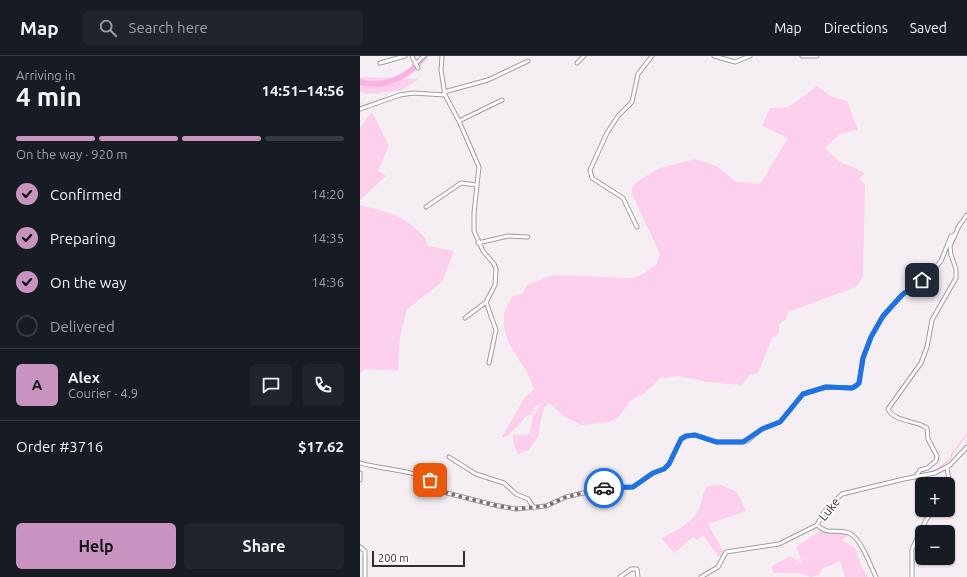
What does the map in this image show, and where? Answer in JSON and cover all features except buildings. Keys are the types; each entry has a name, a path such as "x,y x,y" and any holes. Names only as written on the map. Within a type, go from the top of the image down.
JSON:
{"street":[{"path":"380,63 405,56"},
{"path":"412,56 417,66 424,56"},
{"path":"442,56 440,70 444,93 460,121 479,167 473,223 474,231 478,243 496,269 495,285 486,302 465,318"},
{"path":"577,63 584,56"},
{"path":"637,227 623,198 592,178 590,170 607,132 618,116 632,102 638,74 652,56"},
{"path":"714,56 738,62 750,56"},
{"path":"802,56 817,56"},
{"path":"360,109 400,95 413,93 444,93 478,83 528,62"},
{"path":"460,121 502,100"},
{"path":"426,207 461,183 465,182 476,185"},
{"path":"360,463 410,473 430,480 438,490 443,492 516,509 546,506 566,497 605,488 633,487 653,473 664,469 669,464 681,439 686,436 695,435 716,442 743,442 762,429 780,422 803,394 826,387 852,388 856,386 859,383 863,358 871,337 883,316 902,295 932,272 941,261 951,236 954,235 967,215"},
{"path":"916,476 920,470 927,468 936,461 937,456 928,439 927,428 912,421 895,417 888,409 921,363 927,347 929,327 956,278 956,269 950,250 954,235"},
{"path":"478,243 508,236 528,237"},
{"path":"486,302 496,330 489,363"},
{"path":"948,477 947,467 967,447"},
{"path":"449,457 476,474 504,483 516,494 528,499 534,508"},
{"name":"Luke","path":"701,577 718,567 726,552 779,544 816,525 824,512 842,494 916,476 935,473 947,467"},
{"path":"360,472 360,480"},
{"path":"912,577 912,549 928,517"},
{"path":"816,525 824,531 844,532 853,535 862,546 876,577"},
{"path":"360,547 365,552 365,577"},
{"path":"620,577 631,569 637,569 638,577"}],"shaded area":[{"path":"360,77 419,79 402,90 371,94 360,92"},
{"path":"817,86 832,97 847,101 858,130 840,134 825,148 839,161 865,173 859,179 865,184 863,277 856,287 788,312 786,319 779,324 779,333 772,338 758,373 749,375 742,385 707,382 679,376 660,378 646,392 630,401 618,418 609,422 581,425 565,417 549,403 544,408 538,437 528,451 523,451 518,455 514,445 513,435 525,435 530,433 533,416 542,403 536,406 531,415 527,415 507,437 502,437 525,397 534,390 531,380 511,347 504,328 504,314 513,296 522,294 527,285 553,275 632,278 641,275 657,264 660,254 632,194 632,187 639,180 660,168 695,159 716,166 737,182 760,184 788,138 762,126 770,108 789,107"},
{"path":"372,112 389,145 378,171 386,176 360,200 360,128"},
{"path":"360,205 387,212 411,224 424,237 428,246 454,251 442,282 407,309 400,336 398,371 365,369 360,374"},
{"path":"721,485 737,492 746,511 708,524 723,551 721,557 719,557 703,535 697,540 693,537 674,553 661,538 684,525 694,516 698,511 708,486"},
{"path":"821,530 850,534 841,540 855,548 862,568 868,577 845,577 840,561 822,569 819,575 811,577 798,573 773,573 772,566 790,556 803,564 796,547"}],"waterway":[{"path":"360,82 379,84 396,79 412,69 425,56"},
{"path":"928,473 941,467 951,458 952,454 967,434"}],"way so far":[{"path":"430,480 438,490 443,492 457,494 494,505 516,509 546,506 566,497 604,488"}],"route":[{"path":"604,488 633,487 653,473 664,469 669,464 681,439 686,436 695,435 716,442 737,443 747,441 762,429 776,425 780,422 803,394 826,387 852,388 856,386 859,383 863,358 871,337 883,316 902,295 922,280"}]}
